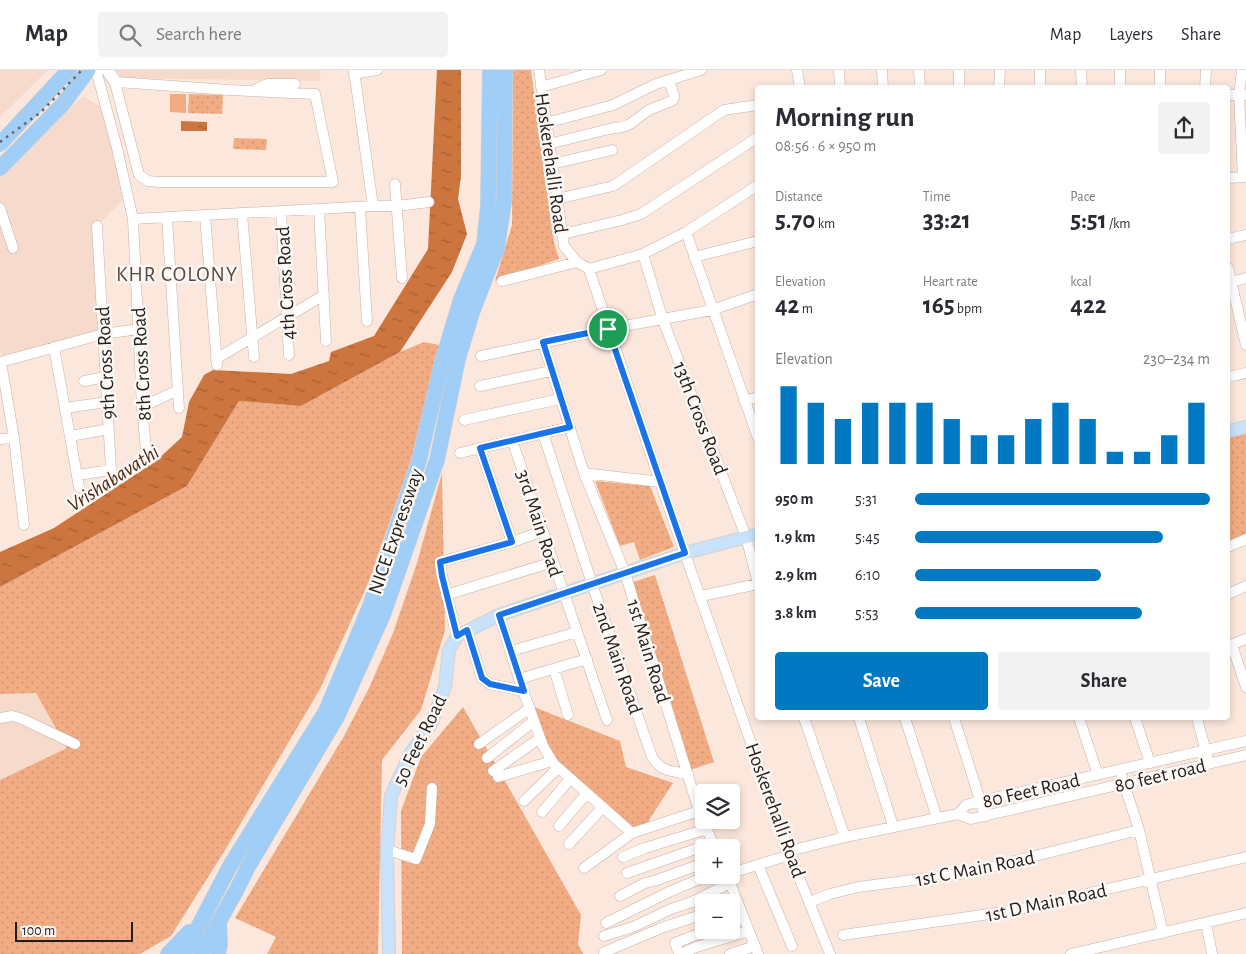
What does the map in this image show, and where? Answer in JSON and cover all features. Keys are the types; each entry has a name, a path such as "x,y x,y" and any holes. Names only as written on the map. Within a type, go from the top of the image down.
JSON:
{"highway":[{"path":"0,144 69,70"},
{"path":"0,168 63,104 88,70"},
{"name":"NICE Expressway","path":"184,954 230,866 326,711 370,606 419,461 442,362 461,299 484,244 488,206 490,70"},
{"name":"NICE Expressway","path":"201,954 248,867 337,717 383,615 436,460 458,359 473,310 497,248 504,202 505,70"},
{"path":"168,954 205,914"},
{"path":"218,954 220,945 219,922"}],"main road":[{"path":"1230,431 1246,427"},
{"path":"462,633 499,615 685,553 752,536"},
{"name":"50 Feet Road","path":"389,954 387,850 391,796 410,754 431,724 445,687 449,650 462,633"}],"street":[{"name":"8th Cross Road","path":"96,70 117,148 133,219 142,407 146,450"},
{"path":"107,70 117,82 251,92 315,94 333,182 148,181 139,175 115,83 107,70"},
{"path":"372,206 354,72 377,70"},
{"name":"Hoskerehalli Road","path":"539,70 564,246 577,262 589,269 660,482 790,853 830,954"},
{"path":"541,87 600,70"},
{"path":"546,123 612,105 656,84 701,70"},
{"path":"797,70 800,85"},
{"path":"839,70 840,85"},
{"path":"882,70 883,85"},
{"path":"919,70 920,85"},
{"path":"959,70 959,85"},
{"path":"999,85 1000,70"},
{"path":"1040,70 1040,85"},
{"path":"1081,70 1082,85"},
{"path":"1120,70 1120,85"},
{"path":"1160,70 1160,85"},
{"path":"1205,85 1206,70"},
{"path":"1230,178 1244,177 1242,70"},
{"path":"549,144 629,125 648,111 673,100 674,96 669,80"},
{"path":"251,92 267,84 295,84"},
{"path":"1230,95 1243,95"},
{"path":"557,200 613,186 724,110 755,105"},
{"path":"563,234 641,214 755,139"},
{"path":"552,164 612,150"},
{"path":"238,182 245,188 270,188"},
{"path":"395,184 402,278"},
{"path":"589,269 642,254 686,232 755,187"},
{"path":"133,219 397,206 429,202"},
{"path":"360,207 367,321"},
{"path":"0,208 13,248"},
{"path":"319,209 326,341"},
{"name":"4th Cross Road","path":"281,211 290,355"},
{"path":"242,213 254,357"},
{"path":"204,216 216,357"},
{"path":"167,218 179,408"},
{"name":"9th Cross Road","path":"76,475 111,470 97,226"},
{"path":"686,232 755,430"},
{"path":"1230,239 1246,235"},
{"path":"694,257 755,242"},
{"name":"13th Cross Road","path":"642,254 664,320 752,536 755,560"},
{"path":"502,281 577,262"},
{"path":"1230,282 1246,278"},
{"path":"1230,285 1244,327 1246,345"},
{"path":"216,357 324,295"},
{"path":"481,356 608,329 712,310 755,295"},
{"path":"24,525 14,438 4,406 1,363 103,334 138,329"},
{"name":"1st Main Road","path":"543,342 584,472 625,573 695,797"},
{"path":"54,347 79,487"},
{"path":"216,357 227,347"},
{"path":"480,386 551,372"},
{"path":"1230,376 1246,372"},
{"path":"84,381 106,377"},
{"path":"142,407 178,390"},
{"path":"744,400 755,398"},
{"path":"464,420 560,400"},
{"path":"65,408 107,402"},
{"path":"460,453 570,427"},
{"path":"70,436 109,429"},
{"name":"2nd Main Road","path":"543,433 592,584 652,757 658,766 666,771 688,774"},
{"path":"0,439 14,438"},
{"name":"3rd Main Road","path":"512,440 607,720"},
{"path":"480,448 512,542"},
{"path":"584,472 660,482"},
{"path":"524,691 490,684 482,678 446,595 440,562 512,542 543,531"},
{"path":"1230,546 1246,539"},
{"path":"446,595 553,562"},
{"path":"701,596 755,584"},
{"path":"1230,593 1246,586"},
{"path":"499,615 540,738 555,765 632,832"},
{"path":"511,651 577,632"},
{"path":"1246,639 1230,646 1246,687"},
{"path":"519,679 587,659"},
{"path":"554,669 568,715"},
{"path":"479,744 530,708"},
{"path":"0,718 12,716 20,718 75,744"},
{"path":"805,720 845,837"},
{"path":"859,720 893,826"},
{"path":"907,720 937,818"},
{"path":"955,720 985,816"},
{"path":"1080,720 1098,775"},
{"path":"1136,720 1150,763"},
{"path":"1198,720 1209,763"},
{"path":"487,758 534,721"},
{"path":"540,738 496,774 555,765"},
{"name":"80 Feet Road","path":"740,872 790,853 845,837 958,814 966,805 980,801 1246,741"},
{"name":"80 feet road","path":"958,814 971,819 1246,755"},
{"path":"524,801 555,765"},
{"path":"1119,770 1139,830 1163,933"},
{"path":"542,812 570,778"},
{"path":"387,850 416,859 430,824 432,788"},
{"path":"558,826 587,793"},
{"path":"570,844 603,807"},
{"path":"584,868 632,832 695,811"},
{"path":"624,857 645,848 707,829"},
{"name":"1st Main Road","path":"707,829 711,839"},
{"name":"1st C Main Road","path":"810,902 830,894 858,887 966,873 1139,830"},
{"path":"627,873 695,851"},
{"name":"1st D Main Road","path":"843,935 1017,910 1246,857"},
{"path":"758,865 792,946"},
{"path":"620,896 645,883 695,866"},
{"path":"606,923 695,881"},
{"name":"80 Feet Road","path":"604,936 633,927 692,902 719,884"},
{"path":"731,954 756,950 740,913"},
{"path":"1071,954 1246,913"},
{"path":"604,952 664,927 695,917"},
{"path":"1206,923 1212,954"},
{"path":"695,935 675,943 680,954 696,947 749,931"}],"shaded area":[{"path":"0,70 48,70 0,117"},
{"path":"115,70 319,70 321,81 123,78"},
{"path":"513,70 531,70 554,242 559,259 495,281 512,225"},
{"path":"170,94 186,94 186,113 170,112"},
{"path":"189,94 223,95 222,114 188,113"},
{"path":"83,96 104,109 130,193 97,226 102,332 3,360 0,348 0,177"},
{"path":"234,138 267,139 266,150 233,149"},
{"path":"424,342 439,345 411,460 370,579 320,689 225,850 171,936 140,954 0,954 0,780 67,748 36,693 0,694 0,587 187,486 239,401 301,406 400,352"},
{"path":"1246,430 1246,537 1230,544 1230,434"},
{"path":"442,473 445,630 421,710 382,760 378,954 267,954 276,937 235,918 344,736 370,686 393,633 417,563"},
{"path":"595,481 650,486 674,547 640,560 634,542 620,546"},
{"path":"655,575 714,762 690,770 630,583"},
{"path":"36,693 67,748 0,780 0,694"},
{"path":"463,707 581,915 578,944 583,954 402,954 401,811 421,757"},
{"path":"534,707 620,741 626,767 673,783 649,820 652,825 633,831 554,761"}],"water":[{"path":"437,70 461,70 461,176 458,199 467,234 452,272 400,352 301,406 239,401 187,486 0,587 0,552 54,528 156,461 182,437 189,402 204,375 213,370 291,374 329,361 331,352 374,336 428,249"},
{"path":"181,121 207,122 207,131 181,131"}],"railway":[{"path":"0,142 41,112 82,70"}],"district":[{"name":"KHR COLONY","path":"177,274"}],"route":[{"path":"608,329 685,553 499,615 524,691 490,684 482,678 467,630 457,636 440,562 512,542 480,448 570,427 543,342 608,329"}],"water label":[{"name":"Vrishabavathi","path":"113,478"}]}
